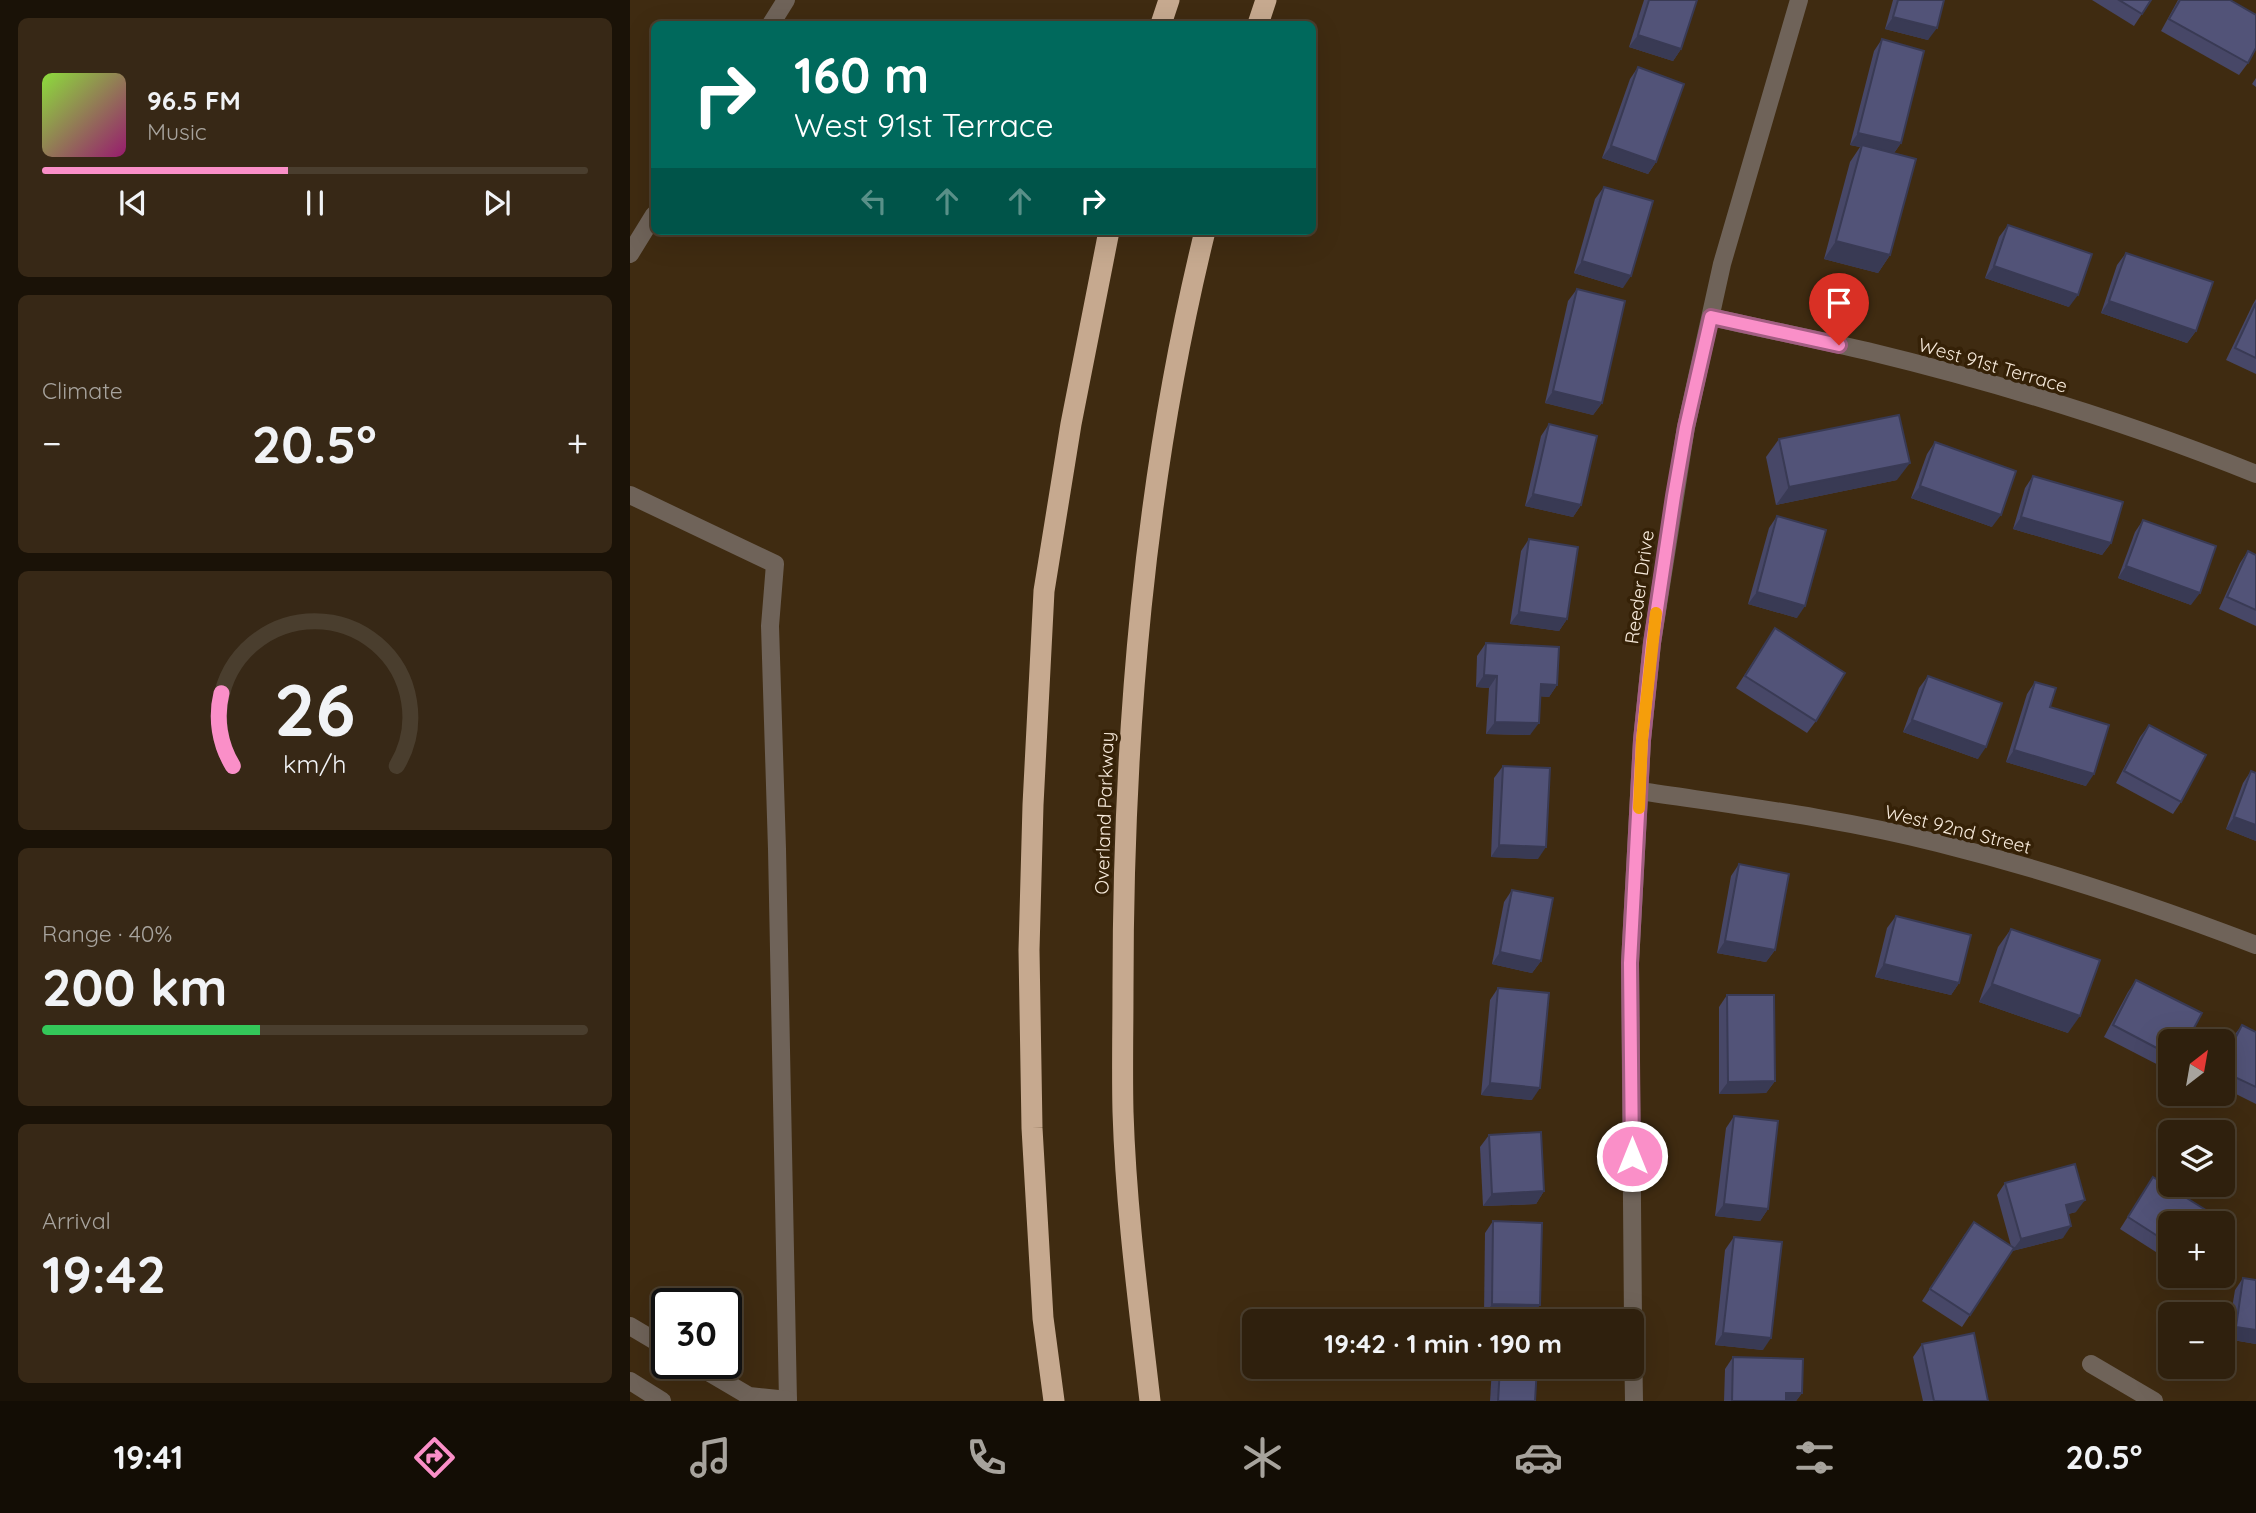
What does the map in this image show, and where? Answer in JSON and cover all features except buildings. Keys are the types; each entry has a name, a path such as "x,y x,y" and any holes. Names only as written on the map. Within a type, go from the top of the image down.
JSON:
{"highway":[{"path":"1162,21 1168,0"},
{"path":"1259,21 1266,0"},
{"path":"1054,1401 1043,1318 1032,1128 1029,950 1032,805 1044,591 1071,424 1108,235"},
{"name":"Overland Parkway","path":"1150,1401 1135,1267 1123,1114 1123,914 1130,711 1147,551 1164,436 1204,235"}],"street":[{"path":"773,21 786,0"},
{"name":"Reeder Drive","path":"1633,1309 1630,963 1642,740 1652,643 1686,427 1722,264 1799,0"},
{"path":"630,254 651,220"},
{"name":"West 91st Terrace","path":"1711,317 1865,351 2009,389 2194,449 2256,474"},
{"path":"630,495 775,564 770,626 788,1400 749,1396 720,1379"},
{"name":"West 92nd Street","path":"1640,791 1816,818 1936,842 2078,881 2256,945"},
{"path":"630,1326 651,1338"},
{"path":"2091,1364 2154,1401"},
{"path":"1634,1379 1634,1401"},
{"path":"630,1381 662,1401"}],"slow traffic":[{"path":"1639,808 1642,740 1656,613"}],"route":[{"path":"1632,1156 1630,963 1642,740 1652,643 1674,496 1686,427 1711,317 1839,345"}]}
